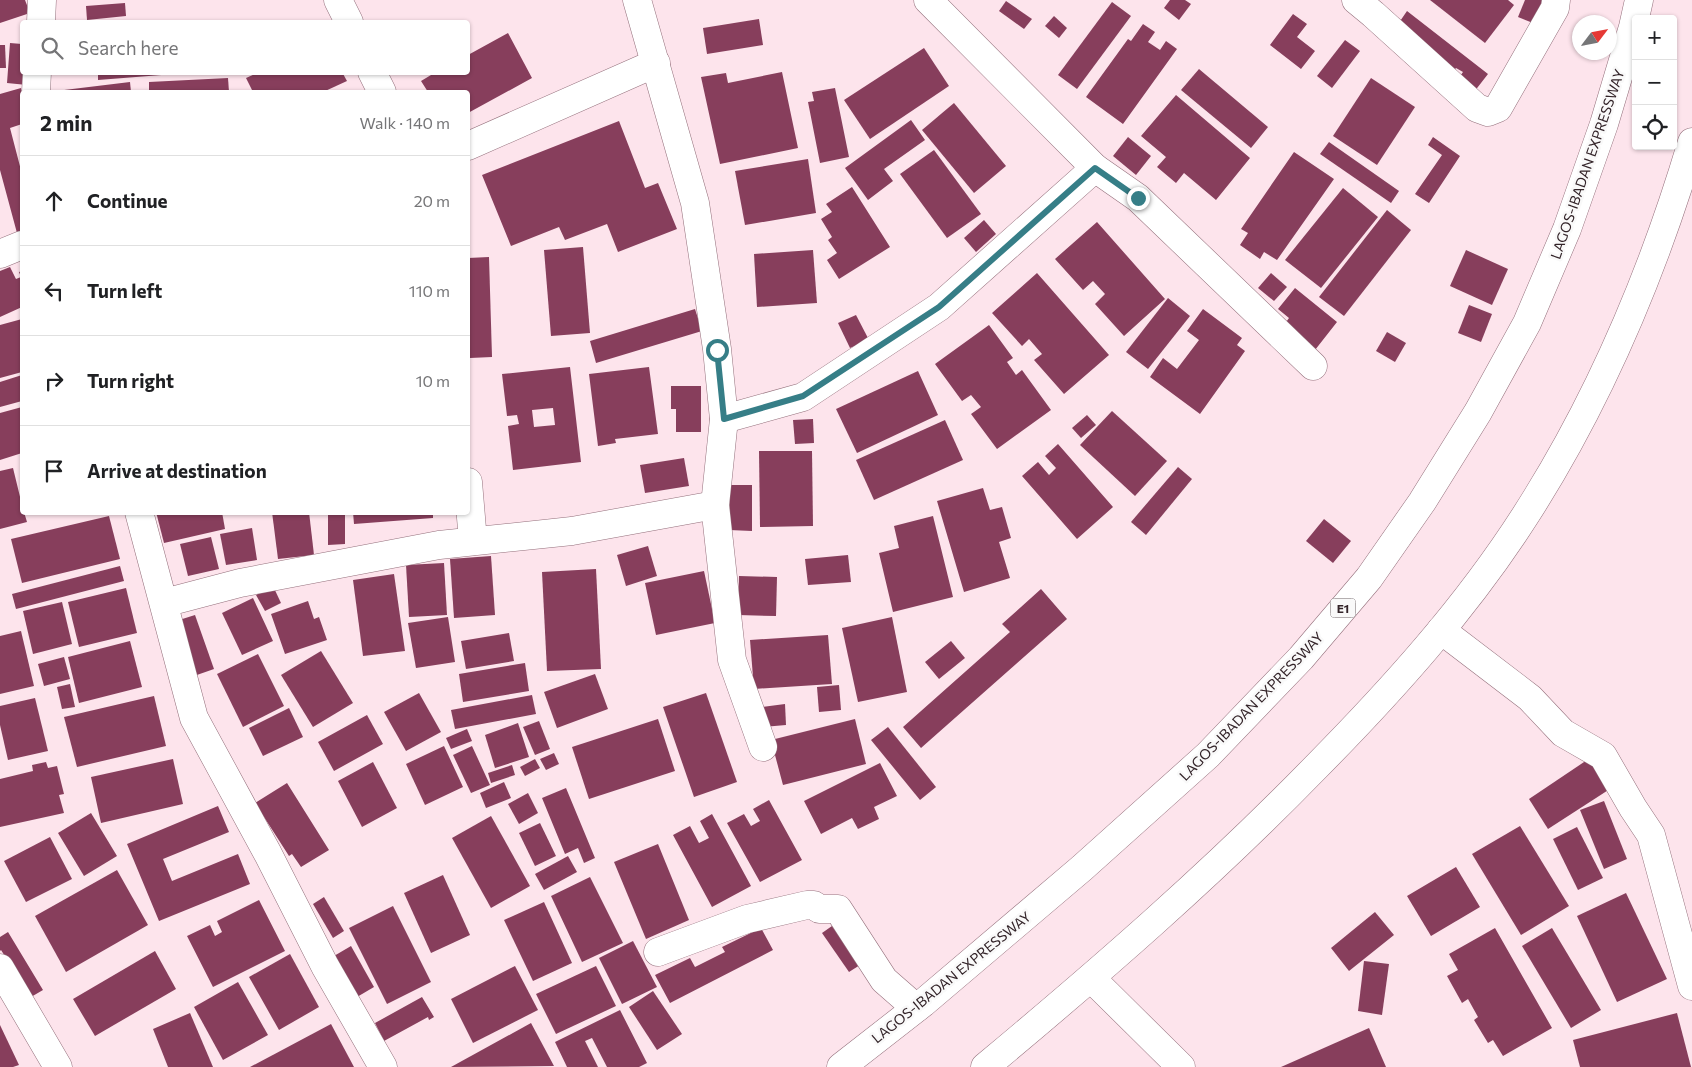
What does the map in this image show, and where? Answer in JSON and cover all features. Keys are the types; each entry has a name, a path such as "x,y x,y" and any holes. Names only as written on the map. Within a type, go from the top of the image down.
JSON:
{"main road":[{"path":"41,20 42,0"},
{"path":"338,0 347,20"},
{"path":"637,0 695,203 717,350 724,419 716,505 732,660 763,747"},
{"path":"928,0 1095,168 1138,198 1313,366"},
{"path":"1356,0 1477,108 1488,112 1498,108 1555,8 1556,0"},
{"name":"LAGOS-IBADAN EXPRESSWAY","path":"841,1067 916,1008 1082,868 1208,755 1301,658 1369,578 1432,485 1478,412 1527,323 1567,229 1601,133 1633,27 1639,0"},
{"path":"470,145 656,63"},
{"path":"36,90 37,75"},
{"path":"374,75 381,90"},
{"path":"985,1067 1091,978 1256,829 1368,715 1455,614 1525,516 1585,414 1631,314 1672,208 1692,142"},
{"path":"724,419 803,396 939,307 1095,168"},
{"path":"0,254 20,245"},
{"path":"164,603 240,583 439,545 572,531 716,505"},
{"path":"470,506 473,541"},
{"path":"140,515 194,718 268,854 325,966 384,1067"},
{"path":"1441,630 1530,698 1564,733 1603,756 1651,835 1692,986"},
{"path":"658,952 747,919 807,905 814,905 819,909 838,908 884,980 916,1008"},
{"path":"0,968 58,1067"},
{"path":"1091,978 1181,1067"}],"building":[{"path":"0,0 25,0 30,13 0,23"},
{"path":"1170,0 1185,0 1191,4 1179,20 1164,8"},
{"path":"1430,0 1508,0 1514,5 1485,43"},
{"path":"1525,0 1543,0 1533,23 1518,17"},
{"path":"1006,1 1032,19 1024,29 999,11"},
{"path":"1112,2 1131,16 1077,89 1058,75"},
{"path":"125,3 126,16 87,20 86,6"},
{"path":"1407,11 1488,74 1474,92 1458,79 1463,72 1456,68 1451,74 1394,30"},
{"path":"1293,14 1307,24 1297,37 1315,51 1301,69 1270,45"},
{"path":"1054,16 1067,28 1059,38 1045,26"},
{"path":"759,19 763,45 707,54 703,28"},
{"path":"1143,24 1155,32 1148,42 1160,50 1166,41 1177,49 1123,124 1086,97 1128,39 1131,41"},
{"path":"508,33 532,78 470,112 470,90 427,90 421,81 431,75 470,75 470,54"},
{"path":"1345,40 1360,51 1332,88 1317,76"},
{"path":"10,43 20,44 20,75 28,75 27,85 7,83"},
{"path":"0,45 5,45 6,68 0,68"},
{"path":"924,48 949,86 870,139 844,100"},
{"path":"1199,69 1268,127 1251,148 1181,90"},
{"path":"782,72 798,148 720,164 701,77 726,73 728,83"},
{"path":"98,75 161,75 98,80"},
{"path":"252,75 344,75 347,81 327,90 252,90 246,78"},
{"path":"228,78 229,90 149,90 149,82"},
{"path":"1371,78 1415,107 1377,165 1333,136"},
{"path":"130,82 131,90 64,90"},
{"path":"21,88 20,125 10,128 20,166 20,232 17,233 0,170 0,94"},
{"path":"835,88 849,157 820,163 808,102 814,101 812,92"},
{"path":"1176,95 1250,158 1216,200 1184,173 1176,183 1157,167 1166,157 1141,136"},
{"path":"954,103 1006,166 974,193 922,130"},
{"path":"911,120 925,140 884,169 893,181 868,200 845,168"},
{"path":"619,121 645,188 658,183 677,229 618,252 607,224 565,240 559,227 511,246 482,175"},
{"path":"1128,137 1151,156 1136,175 1113,156"},
{"path":"1433,137 1460,156 1429,203 1415,194 1442,155 1428,145"},
{"path":"1329,142 1399,191 1391,203 1320,154"},
{"path":"934,150 981,214 947,238 900,174"},
{"path":"1294,152 1334,179 1277,260 1264,252 1260,259 1240,245 1248,233 1241,229"},
{"path":"808,159 816,213 745,225 735,171"},
{"path":"852,187 890,247 839,279 827,260 837,253 828,240 832,237 821,219 832,212 826,204"},
{"path":"1343,188 1378,217 1321,288 1285,260"},
{"path":"1387,210 1411,230 1344,316 1319,297"},
{"path":"984,220 996,234 976,252 964,238"},
{"path":"1097,222 1165,299 1124,336 1095,304 1105,294 1093,281 1083,290 1055,259"},
{"path":"583,247 590,333 551,336 544,250"},
{"path":"813,250 817,303 757,307 754,254"},
{"path":"1466,250 1508,269 1492,305 1450,286"},
{"path":"489,257 492,357 470,358 470,258"},
{"path":"10,267 16,279 20,277 20,308 0,317 0,271"},
{"path":"1037,273 1109,355 1064,394 1034,360 1042,354 1029,339 1022,346 992,313"},
{"path":"1271,273 1287,287 1274,301 1258,288"},
{"path":"1295,288 1337,322 1315,350 1284,325 1289,318 1278,309"},
{"path":"1168,298 1190,316 1148,369 1126,352"},
{"path":"1469,305 1492,314 1481,342 1458,333"},
{"path":"695,309 702,331 596,363 590,341"},
{"path":"1203,309 1242,338 1237,345 1245,351 1200,414 1150,377 1163,358 1177,369 1199,340 1187,331"},
{"path":"856,315 869,340 850,348 838,323"},
{"path":"20,320 20,373 0,378 0,325"},
{"path":"989,325 1013,358 1007,362 1016,375 1022,370 1051,410 997,449 971,414 981,407 971,395 962,401 935,364"},
{"path":"1387,332 1406,343 1395,362 1376,351"},
{"path":"570,367 581,462 513,470 508,426 519,424 517,415 507,416 502,374","holes":["553,408 555,425 534,427 532,410"]},
{"path":"649,367 658,434 615,439 616,443 598,446 589,374"},
{"path":"918,371 938,415 857,453 836,409"},
{"path":"20,376 20,402 0,407 0,382"},
{"path":"671,386 701,386 701,432 676,432 676,409 671,409"},
{"path":"20,408 20,454 0,460 0,413"},
{"path":"1112,411 1167,461 1135,496 1080,445"},
{"path":"1087,415 1096,425 1081,438 1072,428"},
{"path":"813,419 814,443 795,444 793,420"},
{"path":"945,420 963,460 874,500 856,460"},
{"path":"1058,444 1113,507 1077,539 1022,476 1038,462 1049,475 1056,468 1045,456"},
{"path":"759,451 812,451 813,526 760,527"},
{"path":"684,458 689,486 645,493 640,465"},
{"path":"1178,467 1192,479 1146,535 1131,522"},
{"path":"13,468 20,497 20,515 25,515 27,522 0,529 0,471"},
{"path":"730,485 752,485 752,531 729,530"},
{"path":"983,488 990,510 1002,507 1011,538 999,542 1010,578 964,592 937,501"},
{"path":"157,515 223,515 225,529 164,543"},
{"path":"272,515 309,515 314,555 278,559"},
{"path":"328,515 345,515 345,544 328,545"},
{"path":"353,515 433,515 433,518 354,524"},
{"path":"109,516 120,559 22,583 11,539"},
{"path":"933,516 953,597 893,612 879,553 899,548 894,526"},
{"path":"1324,519 1351,541 1333,563 1306,541"},
{"path":"252,528 257,560 226,565 220,534"},
{"path":"211,537 219,569 188,576 180,544"},
{"path":"648,546 657,576 626,586 617,555"},
{"path":"848,555 851,582 808,585 805,559"},
{"path":"491,556 495,615 454,618 450,559"},
{"path":"444,563 447,615 409,617 406,565"},
{"path":"120,566 124,581 16,609 12,594"},
{"path":"596,569 601,669 547,671 542,572"},
{"path":"704,571 715,623 656,635 645,583"},
{"path":"394,574 405,651 363,656 353,580"},
{"path":"739,576 777,577 776,616 738,615"},
{"path":"273,586 281,603 265,611 256,595"},
{"path":"126,588 137,633 79,647 68,602"},
{"path":"1041,589 1067,619 921,748 903,727 1010,632 1002,624"},
{"path":"253,598 273,641 242,655 222,613"},
{"path":"308,601 314,619 319,617 327,640 285,654 271,614"},
{"path":"62,602 72,644 33,654 23,611"},
{"path":"195,615 214,669 194,676 176,621"},
{"path":"448,617 455,662 416,668 408,623"},
{"path":"892,617 907,692 858,702 842,628"},
{"path":"21,631 34,686 0,694 0,636"},
{"path":"509,633 514,661 466,669 461,641"},
{"path":"828,635 832,684 754,689 750,640"},
{"path":"130,641 142,687 79,703 68,657"},
{"path":"951,641 965,658 939,679 925,662"},
{"path":"321,651 353,703 313,727 281,675"},
{"path":"258,654 284,706 243,727 217,674"},
{"path":"64,657 70,679 44,686 38,664"},
{"path":"525,663 529,691 463,702 459,674"},
{"path":"595,674 608,709 557,728 544,692"},
{"path":"70,684 75,707 62,709 57,687"},
{"path":"839,685 841,710 819,712 817,687"},
{"path":"419,693 441,732 406,751 384,712"},
{"path":"706,693 737,782 694,797 663,707"},
{"path":"532,695 536,714 455,729 451,710"},
{"path":"154,696 166,746 77,767 64,717"},
{"path":"35,698 48,751 8,760 0,725 0,706"},
{"path":"785,704 786,725 763,727 761,707"},
{"path":"289,708 303,737 263,756 249,728"},
{"path":"367,715 383,744 334,771 318,742"},
{"path":"658,719 675,771 589,799 572,747"},
{"path":"855,719 866,764 783,785 771,740"},
{"path":"539,721 550,749 535,755 523,727"},
{"path":"518,723 529,757 495,768 485,735"},
{"path":"888,727 936,787 920,800 871,740"},
{"path":"467,729 472,741 451,749 446,738"},
{"path":"444,746 463,787 425,805 406,764"},
{"path":"472,746 490,785 471,793 453,755"},
{"path":"554,753 559,764 546,770 540,759"},
{"path":"1593,756 1613,787 1548,829 1529,799"},
{"path":"173,759 183,804 101,823 91,777"},
{"path":"535,759 540,768 525,776 520,767"},
{"path":"46,762 48,768 57,766 64,794 59,795 64,813 0,827 0,779 33,771 32,765"},
{"path":"373,762 397,808 362,827 338,781"},
{"path":"880,763 897,796 874,807 879,819 858,829 852,818 821,834 804,801"},
{"path":"512,765 515,775 491,783 488,773"},
{"path":"504,782 511,798 486,808 480,793"},
{"path":"287,783 329,850 301,867 292,854 289,856 255,803"},
{"path":"566,788 595,858 584,863 578,848 565,854 542,798"},
{"path":"528,793 538,813 519,824 508,804"},
{"path":"769,800 802,860 760,882 727,823 744,814 751,826 760,821 753,809"},
{"path":"1604,801 1627,859 1604,869 1580,810"},
{"path":"218,806 229,832 163,859 172,881 238,854 250,884 159,921 127,844"},
{"path":"91,813 117,856 84,876 58,833"},
{"path":"712,814 751,886 712,907 673,835 690,826 699,843 709,838 700,821"},
{"path":"491,816 530,886 491,908 452,838"},
{"path":"540,823 556,856 535,866 519,833"},
{"path":"1520,826 1569,906 1521,935 1472,854"},
{"path":"1577,827 1603,878 1578,890 1553,839"},
{"path":"50,837 72,879 26,902 4,861"},
{"path":"658,844 689,920 646,939 614,862"},
{"path":"568,856 577,872 544,890 535,874"},
{"path":"1456,867 1480,907 1431,936 1407,896"},
{"path":"117,870 148,925 66,972 35,916"},
{"path":"443,875 470,935 431,953 404,893"},
{"path":"590,877 623,943 582,962 551,896"},
{"path":"1626,893 1667,979 1617,1002 1577,916"},
{"path":"324,897 344,931 333,938 313,904"},
{"path":"259,900 285,951 213,987 187,936 210,925 215,936 222,932 217,921"},
{"path":"544,902 572,963 533,981 504,920"},
{"path":"393,906 431,982 387,1004 349,928"},
{"path":"1375,912 1394,935 1349,971 1331,948"},
{"path":"832,926 860,965 849,972 822,933"},
{"path":"761,928 773,950 670,1003 655,975 690,958 695,967 725,952 722,947"},
{"path":"1495,928 1552,1028 1503,1056 1493,1040 1488,1043 1474,1020 1478,1017 1468,999 1462,1003 1447,976 1458,970 1449,954"},
{"path":"1552,928 1601,1010 1571,1028 1522,946"},
{"path":"8,932 43,990 31,997 0,951 0,937"},
{"path":"633,941 657,987 622,1004 599,958"},
{"path":"351,946 374,987 357,997 334,956"},
{"path":"155,951 176,989 95,1036 73,999"},
{"path":"290,954 319,1007 279,1030 249,977"},
{"path":"1364,961 1389,964 1382,1015 1358,1011"},
{"path":"515,966 538,1010 473,1043 451,999"},
{"path":"596,966 616,1006 556,1034 536,994"},
{"path":"238,982 268,1035 223,1060 194,1007"},
{"path":"653,991 682,1034 657,1050 629,1007"},
{"path":"422,997 434,1017 429,1020 428,1017 384,1041 375,1023"},
{"path":"620,1010 647,1063 639,1067 607,1067 592,1038 585,1041 598,1067 567,1067 555,1042"},
{"path":"190,1013 213,1067 168,1067 153,1029"},
{"path":"1677,1013 1691,1067 1580,1067 1573,1040"},
{"path":"531,1023 554,1066 451,1067"},
{"path":"331,1024 354,1067 250,1067"},
{"path":"0,1025 19,1065 0,1067"},
{"path":"1369,1028 1386,1067 1281,1067"}],"route":[{"path":"717,350 724,419 803,396 939,307 1095,168 1138,198"}]}
